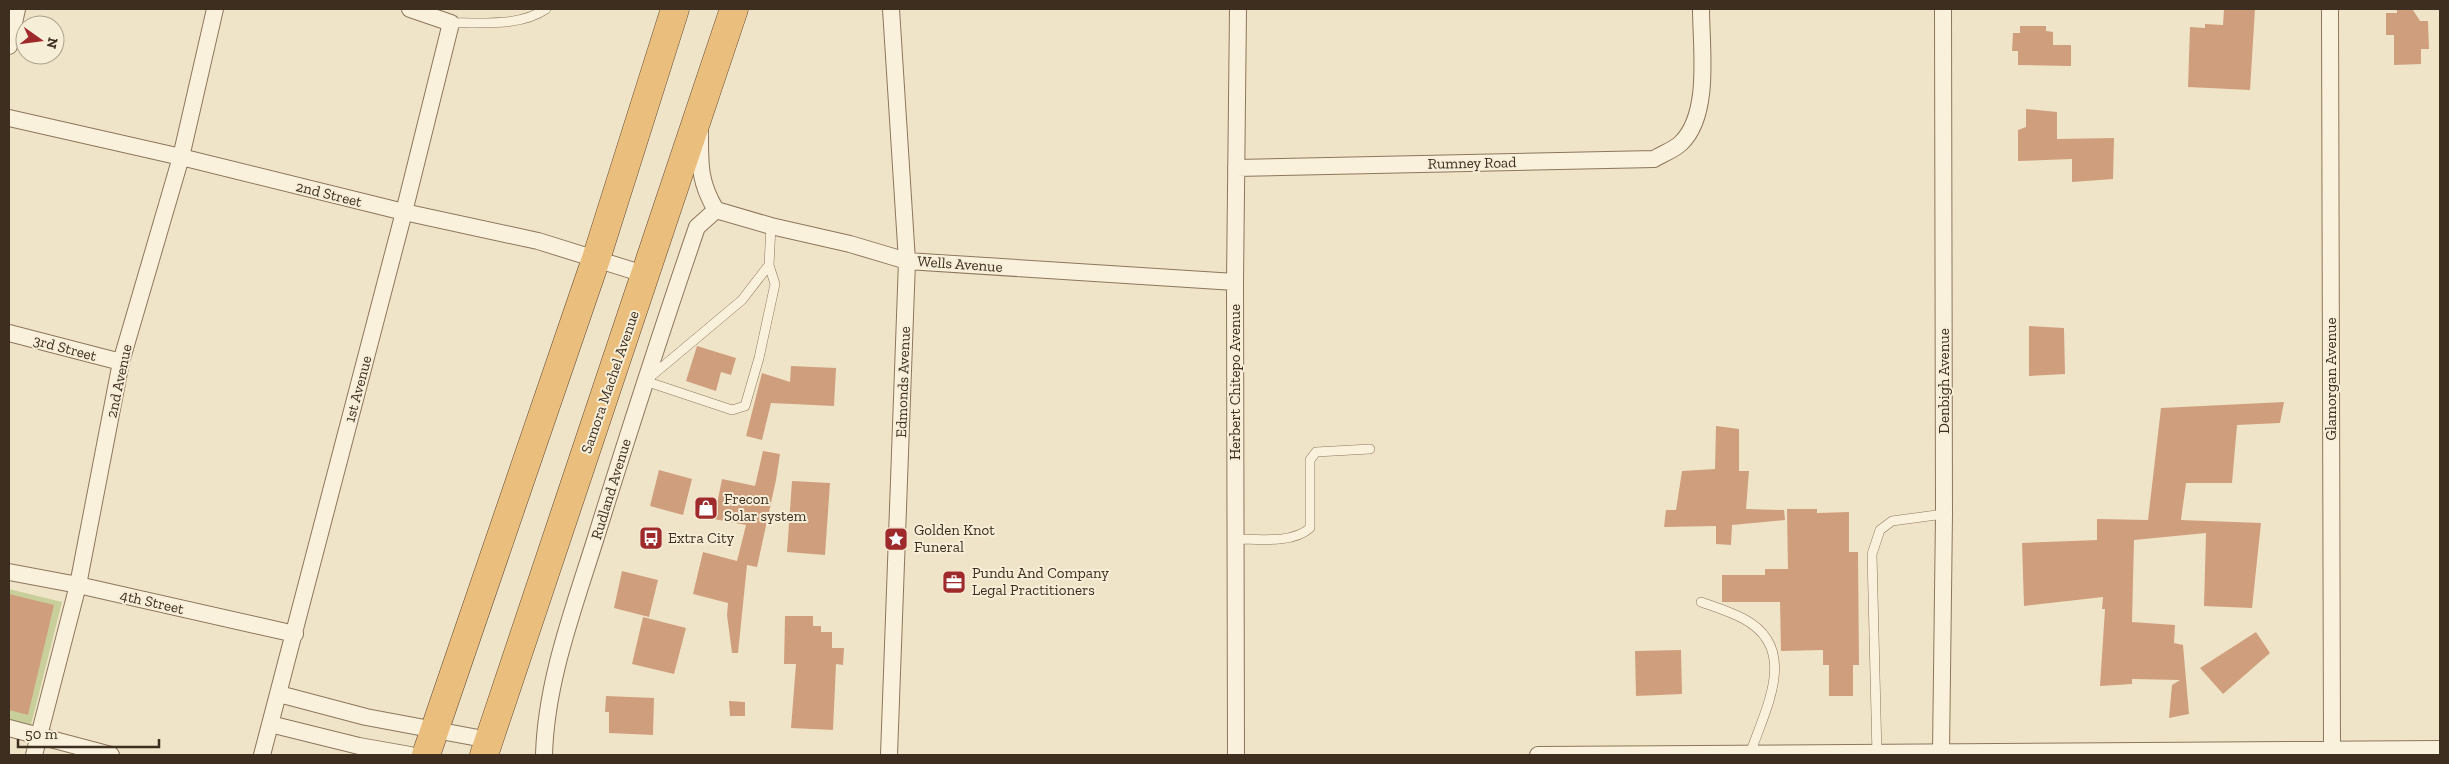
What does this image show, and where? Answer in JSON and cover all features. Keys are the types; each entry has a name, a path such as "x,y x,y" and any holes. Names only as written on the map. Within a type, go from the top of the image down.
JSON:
{"highway":[{"path":"430,743 596,259 675,9"},
{"name":"Samora Machel Avenue","path":"487,747 734,9"}],"street":[{"path":"9,46 17,9"},
{"name":"2nd Avenue","path":"34,755 78,585 121,362 180,157 215,9"},
{"path":"410,9 451,22"},
{"name":"Edmonds Avenue","path":"889,755 907,261 891,9"},
{"name":"Herbert Chitepo Avenue","path":"1236,755 1235,282 1238,9"},
{"name":"Rumney Road","path":"1236,168 1654,159 1680,144 1694,125 1701,97 1701,9"},
{"name":"Denbigh Avenue","path":"1941,752 1944,514 1942,9"},
{"name":"Glamorgan Avenue","path":"2330,9 2332,750"},
{"name":"1st Avenue","path":"262,755 404,212 451,22"},
{"path":"699,115 701,179 705,192 716,210"},
{"name":"2nd Street","path":"9,118 180,157 404,212 538,241 646,275"},
{"name":"Wells Avenue","path":"716,210 771,226 850,244 907,261 1235,282"},
{"name":"Rudland Avenue","path":"544,755 552,693 567,629 645,381 697,227 716,210"},
{"name":"3rd Street","path":"9,333 121,362"},
{"name":"4th Street","path":"9,572 78,585 295,634"},
{"path":"278,694 366,717 430,743 487,747"},
{"path":"270,724 359,746 410,755"},
{"path":"9,728 111,755"},
{"path":"1538,755 2440,749"}],"lane":[{"path":"451,22 498,22 531,19 546,9"},
{"path":"645,381 732,410 744,406 759,358 776,284 769,266 771,226"},
{"path":"645,381 742,300 769,266"},
{"path":"1235,538 1279,539 1304,533 1310,528 1310,460 1316,452 1370,449"},
{"path":"1877,754 1872,554 1880,530 1892,521 1944,514"},
{"path":"1701,602 1746,620 1768,639 1775,658 1776,675 1750,754"}],"green space":[{"path":"9,589 62,602 31,725 9,720"}],"building":[{"path":"2224,9 2255,9 2250,90 2188,87 2190,27 2205,28 2205,24 2223,25"},
{"path":"2397,10 2413,10 2420,21 2428,21 2429,49 2421,49 2421,64 2394,65 2394,35 2386,35 2386,13 2397,13"},
{"path":"2020,26 2046,26 2046,31 2053,32 2053,45 2071,45 2071,66 2018,65 2018,51 2012,51 2013,33 2020,33"},
{"path":"2026,109 2057,112 2057,139 2114,138 2113,179 2072,182 2072,159 2018,161 2018,130 2026,127"},
{"path":"2029,326 2064,328 2065,374 2029,376"},
{"path":"697,346 736,358 731,375 721,372 716,391 686,381"},
{"path":"791,366 836,368 834,406 771,403 762,440 746,436 762,373 790,382"},
{"path":"2284,402 2280,423 2237,425 2232,483 2186,483 2181,520 2261,523 2252,608 2204,606 2206,533 2134,540 2132,622 2175,625 2174,643 2183,645 2189,714 2169,718 2172,685 2180,680 2132,679 2132,684 2100,686 2105,609 2102,609 2103,597 2024,606 2022,543 2097,540 2097,519 2148,520 2161,408"},
{"path":"1716,426 1739,429 1739,471 1749,471 1746,509 1784,510 1785,520 1732,525 1731,545 1716,544 1716,526 1664,527 1666,510 1676,510 1682,471 1715,469"},
{"path":"763,451 780,454 757,567 747,565 738,653 732,653 727,615 728,603 693,594 703,552 737,561 746,525 714,519 722,479 755,486"},
{"path":"659,470 692,479 683,515 650,506"},
{"path":"792,481 830,483 825,555 787,552"},
{"path":"1787,509 1817,509 1817,513 1849,512 1849,552 1858,552 1859,665 1853,665 1853,696 1829,696 1829,665 1823,665 1823,650 1781,651 1780,602 1722,602 1722,575 1765,575 1765,569 1788,569"},
{"path":"622,571 658,580 649,617 614,608"},
{"path":"9,594 54,605 28,715 9,710"},
{"path":"785,616 813,616 813,626 821,626 821,632 832,632 832,648 844,648 843,665 836,664 833,730 791,728 796,664 784,664"},
{"path":"643,617 686,628 674,674 632,664"},
{"path":"2256,632 2270,653 2223,694 2200,668"},
{"path":"1681,650 1682,694 1636,696 1635,651"},
{"path":"606,696 654,698 653,735 609,733 609,712 605,712"},
{"path":"729,701 745,702 745,716 730,716"}],"place":[{"name":"Frecon Solar system","path":"706,508"},
{"name":"Extra City","path":"651,538"},
{"name":"Golden Knot Funeral","path":"896,539"},
{"name":"Pundu And Company Legal Practitioners","path":"954,582"}]}
